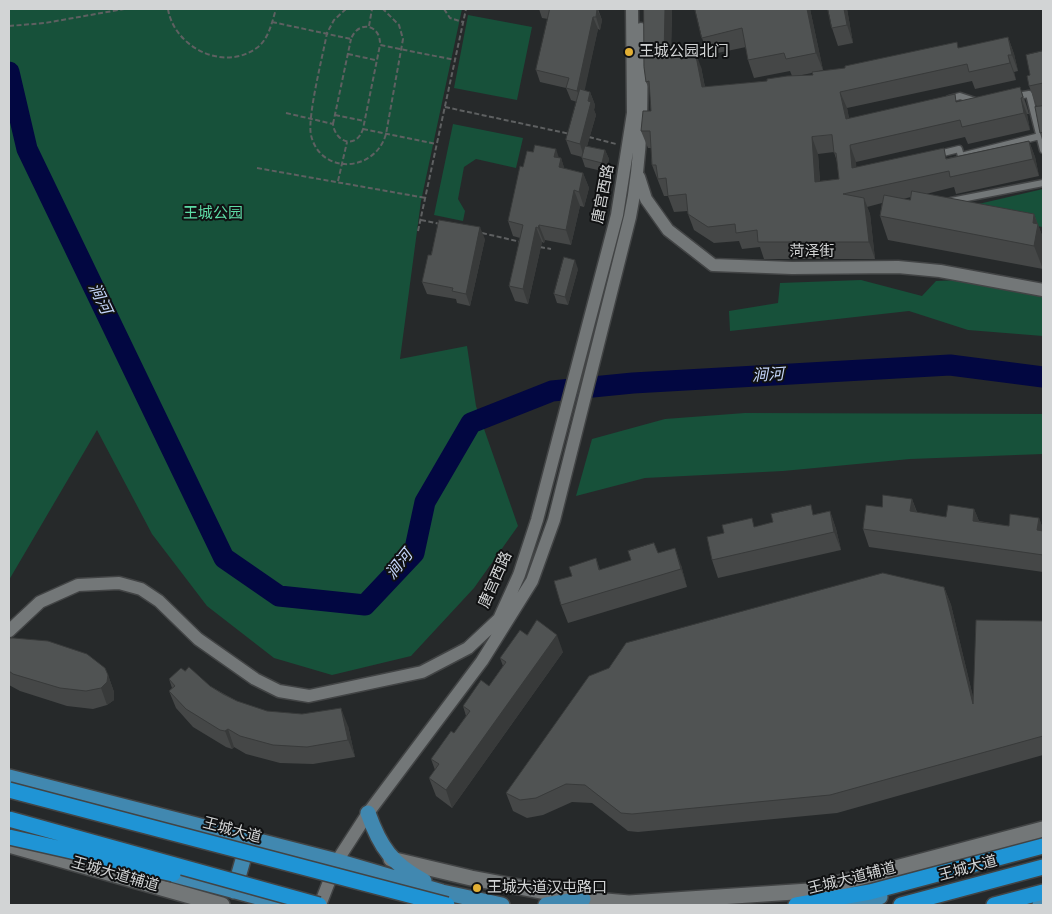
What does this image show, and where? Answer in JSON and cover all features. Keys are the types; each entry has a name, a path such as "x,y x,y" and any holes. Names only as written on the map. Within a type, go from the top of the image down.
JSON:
{"highway":[{"name":"王城大道","path":"9,790 442,901"},
{"path":"9,819 320,905"},
{"path":"12,834 84,856 320,905"},
{"path":"796,905 870,892 1043,846"},
{"name":"王城大道","path":"901,905 1043,867"},
{"path":"994,905 1043,892"}],"main road":[{"path":"9,777 336,861 442,901 502,905"},
{"path":"368,813 376,835 392,859 417,878 442,901"},
{"name":"王城大道辅道","path":"392,859 471,878 583,899 629,902 809,891 1043,829"},
{"path":"12,834 288,905"},
{"path":"234,891 249,839"},
{"name":"王城大道辅道","path":"9,845 222,905"},
{"path":"842,905 876,898 1043,852"},
{"path":"546,905 583,899"}],"street":[{"name":"唐宫西路","path":"336,861 368,813 491,648 532,581 554,520 624,216 625,170 633,113 632,9"},
{"name":"唐宫西路","path":"9,631 40,602 78,585 119,583 141,589 159,601 198,639 255,679 279,691 309,696 422,672 468,648 499,619 519,575 537,520 624,216 638,175 643,111 640,9"},
{"path":"625,170 638,175"},
{"name":"菏泽街","path":"638,175 646,199 668,230 713,265 792,268 898,267 940,271 1043,290"},
{"path":"320,905 336,861"}],"lane":[{"path":"1010,98 1029,94 1040,121 1040,136 1043,150"},
{"path":"943,100 960,96 981,103"},
{"path":"930,156 958,150 961,156 1040,136"},
{"path":"946,202 1043,183"}],"path":[{"path":"9,26 45,23 124,9"},
{"path":"168,9 170,22 178,35 190,46 217,57 245,53 258,47 267,35 276,9"},
{"path":"346,9 334,20 327,33 310,133 316,147 327,158 342,164 354,164 367,160 378,151 386,134 403,49 403,40 399,25 383,9"},
{"path":"369,26 372,9"},
{"path":"444,9 450,18 463,22"},
{"path":"418,231 466,9"},
{"path":"272,22 351,39"},
{"path":"369,26 377,30 380,44 361,136 355,141 347,142 338,138 334,132 333,124 351,39 354,31 360,27 369,26"},
{"path":"380,44 455,60"},
{"path":"348,54 376,60"},
{"path":"445,107 576,135"},
{"path":"286,113 333,124"},
{"path":"335,115 364,121"},
{"path":"363,129 437,144"},
{"path":"583,136 629,147"},
{"path":"338,181 347,142"},
{"path":"257,168 426,198"},
{"path":"421,220 448,226"},
{"path":"476,232 523,243"},
{"path":"532,245 551,249"}],"green space":[{"name":"王城公园","path":"9,9 462,9 421,201 400,359 467,346 476,406 518,526 474,588 411,656 332,675 274,658 207,606 152,534 97,430 9,580"},
{"path":"468,15 532,27 517,100 454,88"},
{"path":"453,124 523,138 516,168 476,159 464,167 458,199 465,211 463,221 434,215"},
{"path":"1043,189 1043,227 944,212"},
{"path":"861,280 922,296 936,281 960,280 1043,297 1043,336 968,330 909,311 730,331 729,311 778,303 780,283"},
{"path":"745,413 1043,414 1043,454 910,459 783,471 645,478 576,496 592,439 665,419"}],"building":[{"path":"550,9 597,9 596,17 593,17 577,91 566,88 569,78 536,70"},
{"path":"644,9 665,9 664,57 695,51 702,87 767,81 767,79 787,76 813,75 812,72 845,68 845,66 957,42 958,48 1008,37 1012,55 1008,55 1010,63 969,72 967,64 840,92 846,119 955,94 956,102 1020,87 1024,113 962,127 960,120 850,145 852,168 944,148 946,159 1029,141 1033,159 950,177 949,171 843,194 864,198 869,242 758,242 757,230 736,233 735,224 708,227 688,214 686,194 668,196 666,178 658,179 656,165 652,165 650,131 641,131 643,111 651,111 649,81 646,82 644,67","holes":["832,135 834,153 836,153 839,179 815,182 812,137"]},
{"path":"695,9 807,9 816,53 786,59 784,53 748,60 742,28 702,38"},
{"path":"828,9 844,9 847,25 832,28"},
{"path":"1043,51 1043,83 1029,86 1027,76 1030,75 1026,55"},
{"path":"580,89 590,92 588,101 591,102 580,144 566,140"},
{"path":"1043,106 1043,132 1040,133 1035,107"},
{"path":"535,145 556,149 554,157 561,158 559,167 583,173 579,192 574,190 566,230 539,225 538,228 536,227 523,289 509,286 523,225 508,221 520,166 523,167 527,151 533,152"},
{"path":"585,146 605,150 602,163 582,158"},
{"path":"912,191 1034,214 1033,223 1038,224 1034,246 880,216 884,195 910,200"},
{"path":"439,220 480,227 466,294 452,291 453,288 422,282 428,255 431,255"},
{"path":"564,257 575,260 565,297 554,294"},
{"path":"883,495 912,499 910,511 946,517 948,505 974,509 973,521 1009,526 1010,514 1039,518 1037,530 1043,531 1043,555 863,529 866,505 882,507"},
{"path":"811,505 813,515 830,511 834,532 712,560 707,537 724,533 722,525 752,518 754,527 773,522 771,514"},
{"path":"654,543 658,553 675,548 681,569 561,605 554,581 572,576 569,567 596,558 599,570 631,560 628,551"},
{"path":"883,573 944,587 973,704 976,620 1043,621 1043,736 830,795 632,814 621,813 585,785 566,784 536,798 520,800 506,793 589,676 609,668 626,643"},
{"path":"537,620 557,635 446,790 429,778 439,764 431,759 451,731 454,733 470,711 463,706 481,680 489,686 506,662 500,658 520,630 527,635"},
{"path":"9,638 48,641 87,654 105,668 108,675 107,682 101,688 86,691 60,688 13,674 9,671"},
{"path":"189,667 210,686 223,694 267,711 302,714 341,708 348,740 307,747 273,745 240,736 228,729 225,731 220,730 186,709 169,691 175,686 169,679 181,668 185,671"}],"waterway":[{"name":"涧河","path":"9,72 27,149 224,558 279,596 365,605 414,553 425,502 471,423 552,391 633,383 950,365 1043,377"}],"place":[{"name":"王城公园北门","path":"629,52"},
{"name":"王城大道汉屯路口","path":"477,888"}]}
